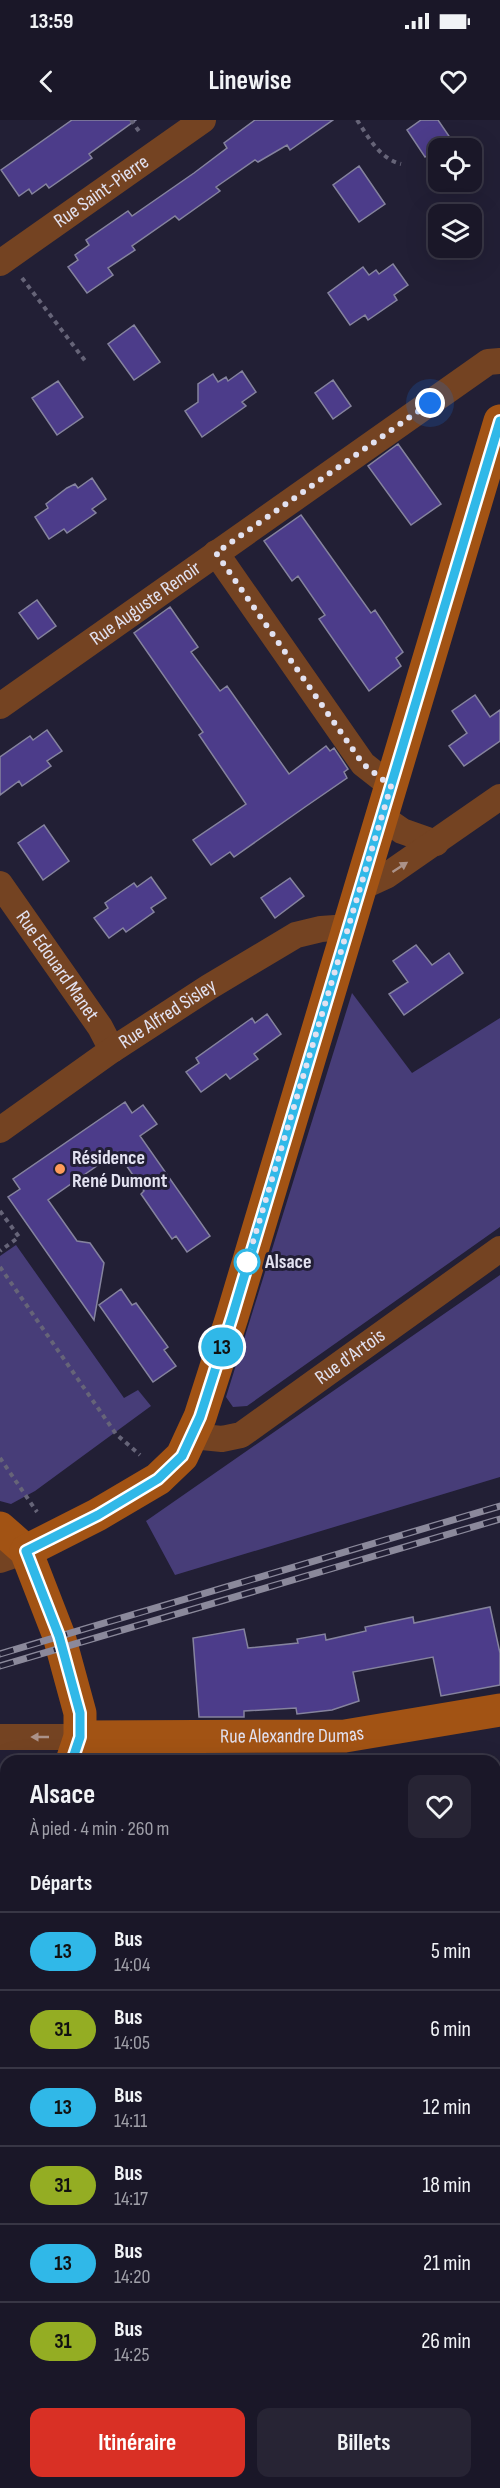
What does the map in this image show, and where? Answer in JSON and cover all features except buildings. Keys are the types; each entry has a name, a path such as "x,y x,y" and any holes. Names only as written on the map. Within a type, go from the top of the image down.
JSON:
{"street":[{"name":"Rue Saint-Pierre","path":"3,260 202,120"},
{"name":"Rue Auguste Renoir","path":"0,706 488,362 500,361"},
{"path":"13,1556 98,1515 158,1479 182,1456 192,1436 232,1317 500,421"},
{"path":"216,553 363,764 402,831 436,843"},
{"path":"362,887 386,876 500,797"},
{"name":"Rue Edouard Manet","path":"0,884 100,1027 112,1050"},
{"name":"Rue Alfred Sisley","path":"0,1130 112,1050 209,987 296,935 321,929 349,927"},
{"name":"Rue d'Artois","path":"192,1436 222,1439 241,1435 500,1249"},
{"path":"0,1528 13,1556 59,1636 80,1713 76,1749 0,1737"},
{"name":"Rue Alexandre Dumas","path":"76,1749 345,1736 500,1710"}],"path":[{"path":"357,120 377,150 388,161 401,164"},
{"path":"3,260 86,362"},
{"path":"0,1211 19,1237 0,1251"},
{"path":"0,1266 116,1434 144,1459 158,1479"},
{"path":"0,1458 38,1514 13,1556"}],"shaded area":[{"path":"352,993 412,1073 500,1018 500,1227 247,1406 233,1407 226,1397"},
{"path":"16,1245 124,1398 138,1390 151,1406 35,1491 11,1504 0,1501 0,1256"},
{"path":"500,1275 500,1477 175,1575 146,1521"}],"railway":[{"path":"0,1654 500,1506"},
{"path":"0,1666 500,1519"}],"bus line":[{"name":"13","path":"74,1755 80,1737 80,1713 59,1636 26,1551 98,1515 158,1479 182,1456 200,1417 362,887 500,421"}],"place":[{"name":"Résidence René Dumont","path":"60,1169"},
{"name":"Alsace","path":"247,1262"}],"route":[{"path":"247,1262 391,786 363,764 216,553 430,403"}]}
